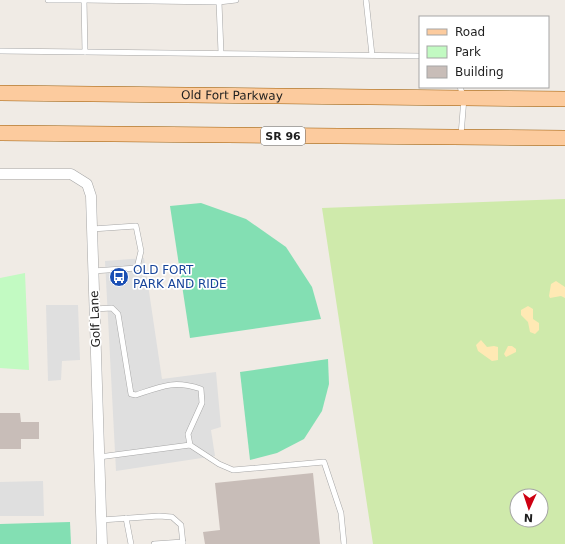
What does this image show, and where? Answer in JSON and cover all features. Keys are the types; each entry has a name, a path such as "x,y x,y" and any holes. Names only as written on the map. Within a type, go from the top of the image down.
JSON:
{"main road":[{"name":"Old Fort Parkway","path":"0,93 462,93 565,99"},
{"name":"SR 96","path":"0,133 565,138"}],"street":[{"name":"Golf Lane","path":"0,174 71,174 87,184 91,196 102,544"}],"lane":[{"path":"48,0 219,2 236,0"},
{"path":"84,0 85,52"},
{"path":"366,0 372,55"},
{"path":"219,2 221,53"},
{"path":"0,50 419,56"},
{"path":"461,137 462,93"},
{"path":"92,229 136,226 142,251 137,268 93,271"},
{"path":"94,309 112,308 118,314 131,394 136,395 169,385 185,384 201,389 202,403 188,434 190,446"},
{"path":"99,457 190,446 219,464 233,470 324,462 341,513 344,544"},
{"path":"101,520 159,516 172,517 181,525 183,543 154,544"},
{"path":"126,518 130,544"}],"green space":[{"path":"565,199 565,544 373,544 322,208"},
{"path":"201,203 246,219 286,247 312,287 321,319 190,338 170,206"},
{"path":"25,273 29,370 0,368 0,278"},
{"path":"328,359 329,384 322,411 304,439 277,453 250,460 240,372"},
{"path":"70,522 71,544 0,544 0,524"}],"sand":[{"path":"556,281 565,287 565,298 561,296 550,298 551,284"},
{"path":"528,306 533,309 533,319 539,323 539,330 535,334 530,332 528,322 521,315 521,310"},
{"path":"481,340 487,347 498,347 498,360 492,361 478,351 476,345"},
{"path":"508,346 512,346 516,349 516,352 506,357 504,354"}],"shaded area":[{"path":"144,258 162,379 216,372 221,427 211,430 215,456 116,471 105,261"},
{"path":"46,305 78,305 80,360 62,361 61,380 48,381"},
{"path":"43,481 44,516 0,516 0,482"}],"building":[{"path":"0,413 20,413 21,422 39,422 39,439 21,439 21,449 0,449"},
{"path":"313,473 320,544 205,544 203,532 220,530 215,483"}],"place":[{"name":"OLD FORT PARK AND RIDE","path":"119,277"}]}
